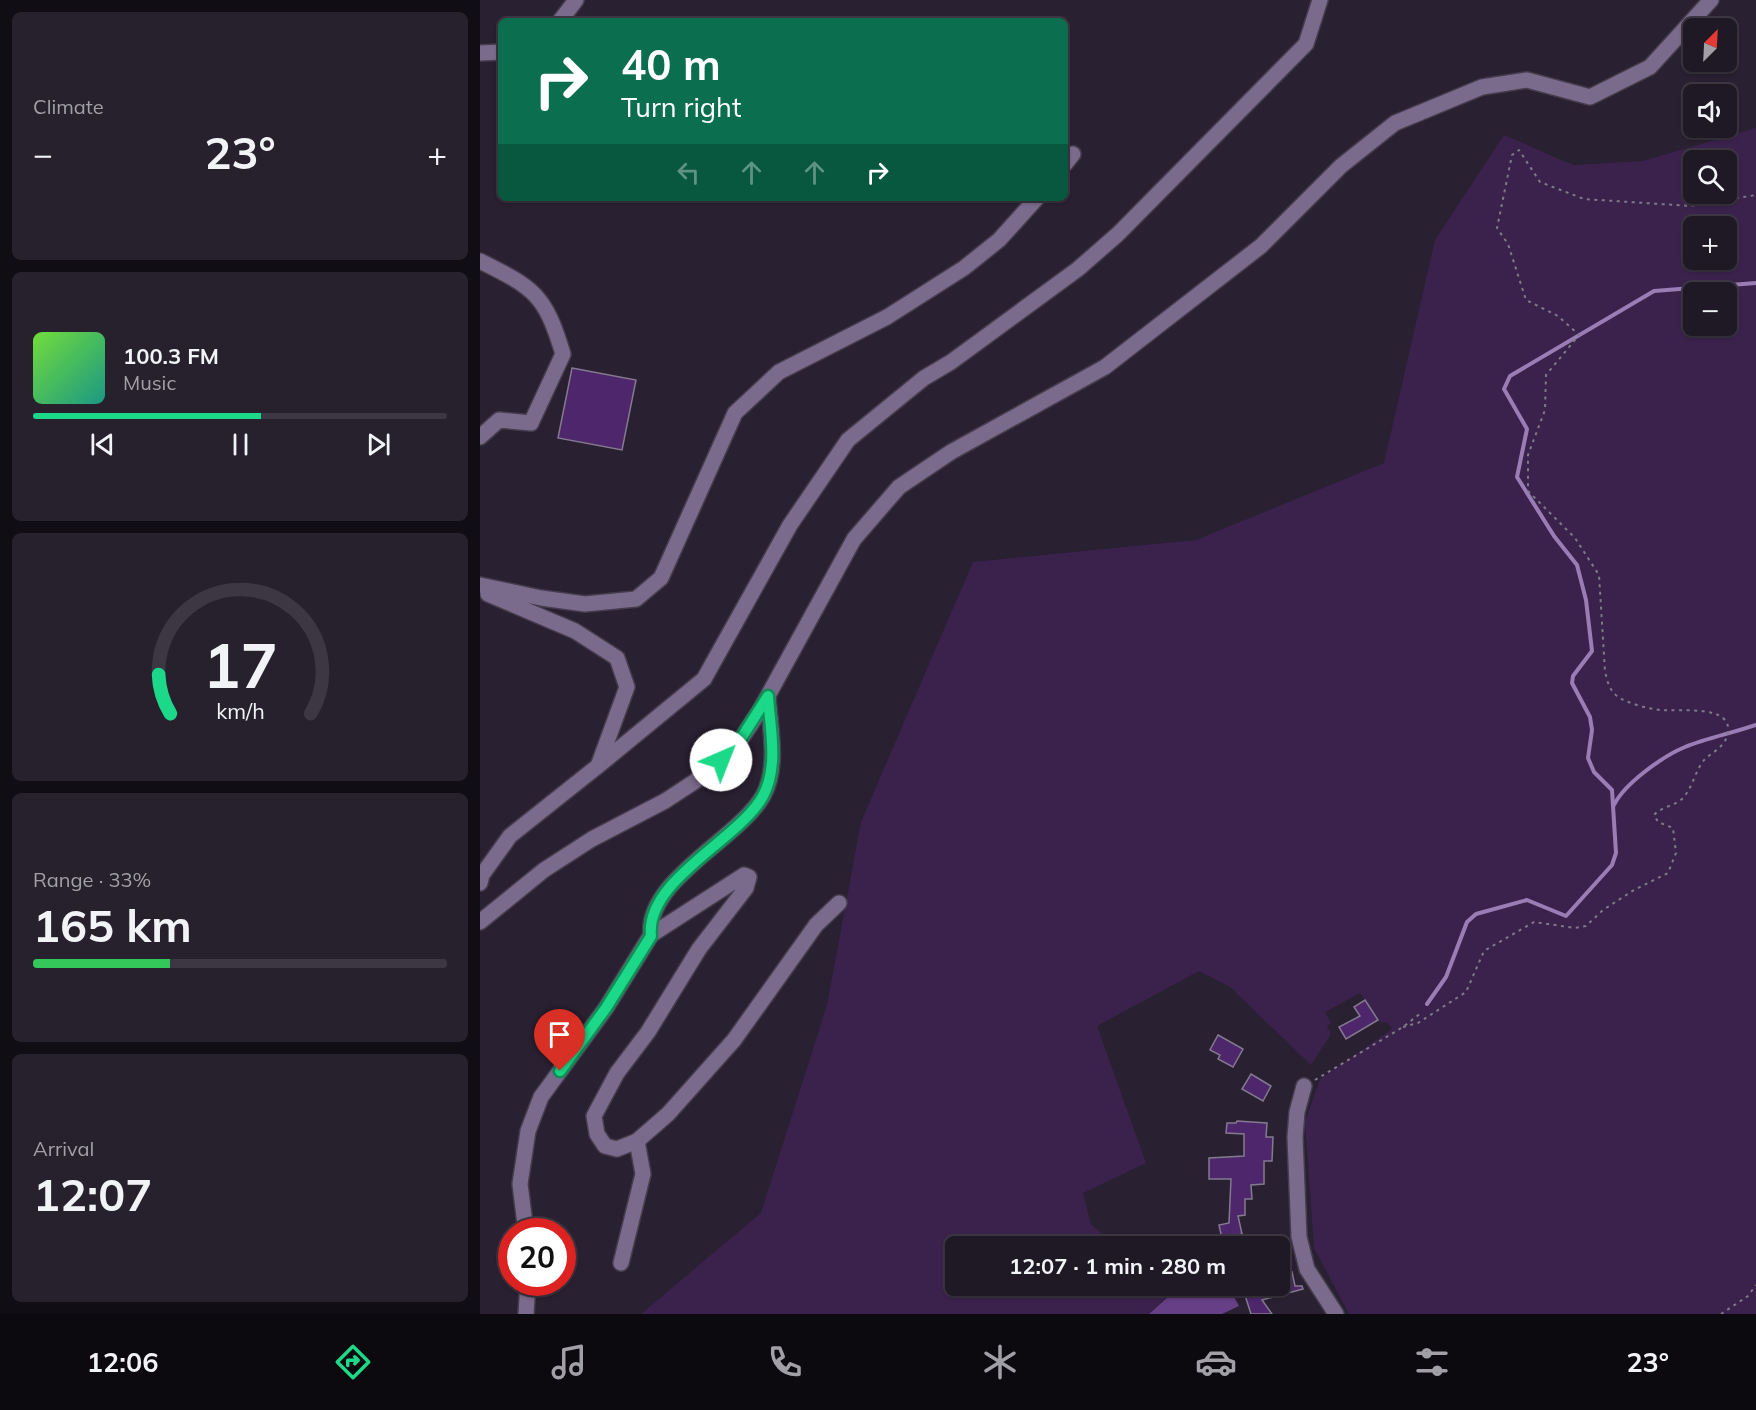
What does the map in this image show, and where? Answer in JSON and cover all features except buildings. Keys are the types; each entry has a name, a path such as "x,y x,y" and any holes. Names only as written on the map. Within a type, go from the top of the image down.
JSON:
{"street":[{"path":"562,18 576,0"},
{"path":"480,883 482,875 510,836 704,680 790,525 848,440 924,378 951,362 1078,269 1118,234 1306,44 1320,0"},
{"path":"480,922 544,870 592,839 666,801 694,782 735,748 768,696 854,539 899,487 951,452 1105,367 1261,246 1341,166 1395,123 1482,87 1527,80 1590,97 1650,67 1711,0"},
{"path":"480,53 498,52"},
{"path":"480,585 541,598 585,604 636,598 661,578 735,413 779,372 887,316 964,268 999,240 1034,201"},
{"path":"480,261 525,284 551,315 563,354 531,423 499,420 480,437"},
{"path":"480,590 575,630 617,658 627,687 598,765"},
{"path":"651,936 650,922 663,898 681,877 746,817 763,796 773,766 768,696"},
{"path":"524,1218 520,1184 528,1131 541,1097 606,1008 651,936 744,875 749,877 746,888 699,950 648,1032 617,1073 594,1116 597,1134 605,1146 617,1149 637,1141 668,1114 734,1040 809,933 839,903"},
{"path":"1304,1086 1297,1112 1295,1137 1299,1237 1307,1269 1336,1314"},
{"path":"621,1263 643,1174 637,1141"},
{"path":"526,1314 527,1296"}],"path":[{"path":"1403,1027 1418,1023 1466,992 1484,951 1534,922 1575,928 1586,926 1603,910 1634,890 1668,873 1674,864 1676,837 1673,828 1658,822 1654,815 1681,799 1690,788 1704,760 1719,748 1727,736 1728,728 1723,718 1713,711 1659,710 1617,696 1609,685 1605,671 1599,575 1575,538 1528,491 1528,454 1545,410 1546,375 1580,335 1558,316 1526,300 1508,244 1497,228 1512,155 1519,150 1540,182 1584,199 1690,206 1756,195"},
{"path":"1304,1086 1403,1027 1421,1013"},
{"path":"1721,1314 1748,1296 1756,1285"}],"shaded area":[{"path":"1756,128 1756,1314 1349,1314 1314,1248 1305,1122 1320,1079 1392,1029 1387,1022 1381,1023 1360,993 1325,1012 1331,1023 1327,1026 1331,1034 1311,1065 1230,987 1199,971 1097,1026 1146,1163 1083,1193 1091,1224 1104,1236 945,1236 945,1296 1165,1296 1149,1314 641,1314 761,1213 827,1005 861,822 973,562 1196,540 1384,463 1435,240 1504,135 1573,165 1643,161 1722,138 1737,138 1737,134"},
{"path":"1169,1296 1234,1296 1239,1306 1222,1314 1149,1314"}],"waterway":[{"path":"1427,1004 1446,977 1467,922 1476,914 1527,900 1566,916 1612,865 1616,853 1612,790 1594,772 1588,758 1592,730 1590,717 1572,683 1573,676 1592,651 1586,600 1577,565 1554,536 1517,477 1527,429 1504,389 1510,376 1654,291 1756,283"},
{"path":"1614,805 1635,780 1676,751 1756,725"}],"route":[{"path":"560,1071 606,1008 651,936 650,922 663,898 681,877 746,817 763,796 773,766 768,696 735,748 721,760"}]}
